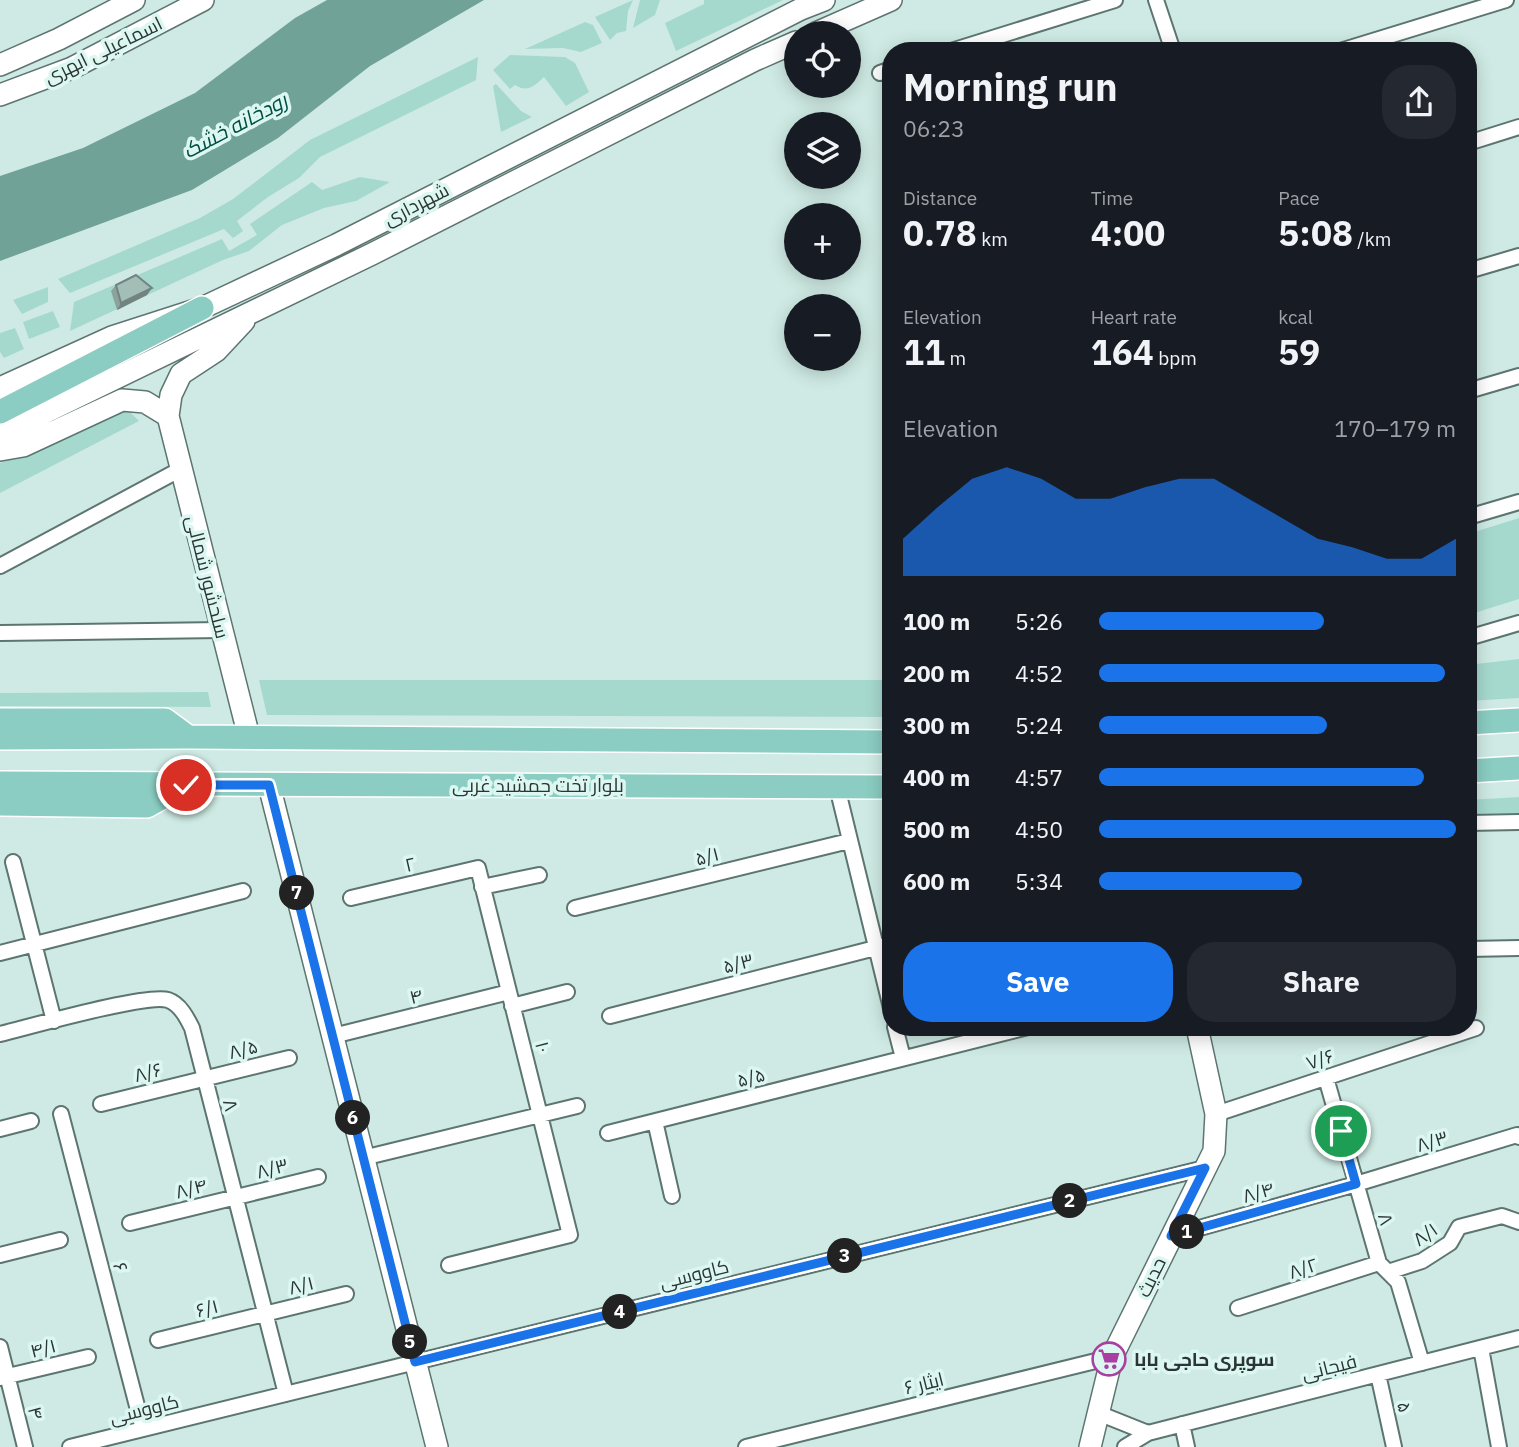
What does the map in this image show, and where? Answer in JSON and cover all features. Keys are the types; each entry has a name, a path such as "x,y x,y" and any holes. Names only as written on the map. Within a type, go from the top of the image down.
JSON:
{"main road":[{"path":"0,412 202,308"},
{"path":"0,720 165,720 188,737"},
{"path":"1477,722 1519,720"},
{"path":"0,738 248,737 882,742"},
{"path":"1477,770 1519,768"},
{"name":"بلوار تخت جمشید غربی","path":"0,783 882,787"},
{"path":"0,804 147,806 186,785"}],"street":[{"name":"اسماعیلی ابهری","path":"0,65 59,39 134,0"},
{"name":"اسماعیلی ابهری","path":"0,95 72,68 203,0"},
{"name":"شهرداری","path":"0,388 112,337 202,308 336,245 800,9 824,0"},
{"path":"843,21 891,0"},
{"path":"980,42 1115,0"},
{"path":"1156,0 1170,42"},
{"path":"1369,42 1506,0"},
{"name":"شهرداری","path":"0,436 784,47"},
{"path":"1477,140 1519,127"},
{"path":"1477,268 1519,256"},
{"path":"0,450 23,446 122,400 145,402 167,416 171,395 181,374 216,351 253,312"},
{"path":"1477,388 1519,376"},
{"name":"سلحشور شمالی","path":"167,416 248,737"},
{"path":"0,566 181,469"},
{"path":"1477,514 1519,502"},
{"path":"1477,635 1519,622"},
{"path":"0,633 222,630"},
{"path":"269,785 436,1447"},
{"path":"836,787 882,972"},
{"path":"1477,824 1519,822"},
{"name":"۵/۱","path":"575,908 849,841"},
{"path":"13,862 54,1021"},
{"name":"۱۰","path":"449,1265 570,1235 478,868"},
{"name":"۲","path":"351,898 478,868"},
{"path":"482,887 539,875"},
{"path":"0,953 243,891"},
{"name":"۵/۳","path":"610,1016 882,946"},
{"path":"1477,949 1519,948"},
{"name":"۴","path":"333,1036 511,999 567,992"},
{"name":"۸","path":"0,1034 143,1000 169,1000 183,1011 192,1028 286,1394"},
{"path":"897,1036 903,1058"},
{"name":"۵/۵","path":"608,1133 992,1036"},
{"name":"حدیث","path":"1090,1447 1112,1357 1213,1151 1216,1114 1199,1036"},
{"name":"۷/۶","path":"1216,1114 1452,1036"},
{"name":"۸/۵","path":"205,1078 289,1058"},
{"name":"۸","path":"1326,1077 1383,1268 1398,1282 1422,1363"},
{"name":"۸/۶","path":"101,1104 205,1078"},
{"path":"363,1158 577,1106"},
{"name":"۶","path":"61,1114 144,1429"},
{"path":"0,1129 31,1121"},
{"path":"655,1121 673,1196"},
{"name":"۸/۳","path":"1356,1184 1517,1135 1519,1137"},
{"name":"کاووسی","path":"70,1447 1205,1168"},
{"name":"۸/۳","path":"235,1197 318,1177"},
{"name":"۸/۴","path":"1171,1236 1356,1184"},
{"name":"۸/۴","path":"130,1223 235,1197"},
{"name":"۸/۱","path":"1383,1268 1422,1261 1450,1243 1459,1227 1502,1216 1519,1222"},
{"path":"0,1255 60,1240"},
{"name":"۸/۲","path":"1238,1308 1383,1268"},
{"name":"۸/۱","path":"265,1314 346,1294"},
{"name":"۶/۱","path":"158,1340 265,1314"},
{"name":"فیجانی","path":"1125,1447 1148,1433 1519,1338"},
{"name":"۴","path":"0,1347 4,1378 25,1447"},
{"path":"1480,1348 1499,1447"},
{"name":"۴/۱","path":"4,1378 88,1357"},
{"name":"ایثار ۶","path":"746,1447 1112,1357"},
{"name":"۵","path":"1378,1374 1394,1447"},
{"path":"1098,1413 1148,1433"},
{"path":"1182,1424 1187,1447"}],"shaded area":[{"path":"633,0 628,11 626,31 617,33 610,40 595,17"},
{"path":"640,0 660,0 655,15 633,28"},
{"path":"704,0 783,0 676,51 665,23 704,4"},
{"path":"585,22 593,25 602,43 581,52 563,48 525,49"},
{"path":"510,55 565,57 575,63 589,92 566,106 544,77 531,87 515,85 510,89 493,70"},
{"path":"478,57 476,80 320,157 299,178 237,221 243,231 233,238 224,229 70,293 58,279 200,218 233,199 310,140"},
{"path":"496,84 521,111 532,117 501,132 493,86"},
{"path":"360,177 390,182 356,201 324,208 282,225 249,251 223,260 70,331 74,302 222,239 229,251 257,235 250,224 312,182 322,190"},
{"path":"48,287 48,302 22,314 13,300"},
{"path":"53,311 60,327 29,339 23,322"},
{"path":"15,328 24,349 4,358 0,352 0,333"},
{"path":"127,409 139,421 0,493 0,463"},
{"path":"1519,518 1519,599 1477,612 1477,531"},
{"path":"1519,659 1519,698 1477,700 1477,664"},
{"path":"259,680 882,680 882,717 267,715"},
{"path":"208,692 211,707 0,706 0,693"},
{"path":"1519,797 1519,813 1477,814 1477,799"}],"water":[{"name":"رودخانه خشک","path":"327,0 484,0 370,66 278,138 192,190 0,261 0,176 83,148 195,93 295,18"}],"building":[{"path":"136,275 152,288 121,303 116,285"}],"place":[{"name":"سوپری حاجی بابا","path":"1109,1359"}],"route":[{"path":"186,785 269,785 415,1362 1205,1168 1171,1236 1356,1184 1341,1131"}]}
